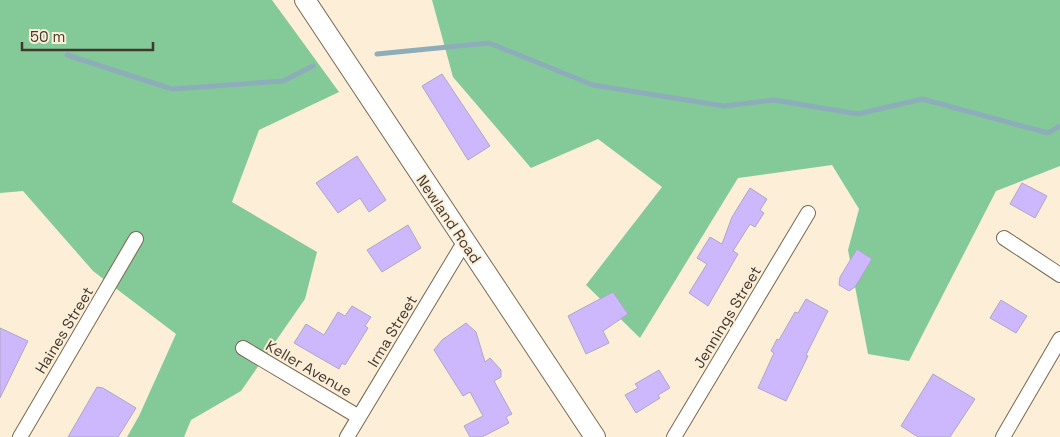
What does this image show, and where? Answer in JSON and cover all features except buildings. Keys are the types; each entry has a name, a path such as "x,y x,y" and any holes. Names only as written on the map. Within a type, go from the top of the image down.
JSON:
{"street":[{"name":"Newland Road","path":"305,0 595,437"},
{"name":"Jennings Street","path":"674,437 808,213"},
{"path":"1004,238 1060,275"},
{"name":"Haines Street","path":"20,437 136,239"},
{"name":"Irma Street","path":"347,437 465,241"},
{"path":"1002,437 1060,339"},
{"name":"Keller Avenue","path":"243,348 360,417"}],"green space":[{"path":"0,0 272,0 339,92 259,130 232,202 317,252 305,299 241,391 191,420 184,437 127,437 139,416 176,334 93,271 23,191 0,193"},
{"path":"432,0 1060,0 1060,166 996,191 909,361 868,354 848,250 859,209 832,165 738,178 640,338 586,285 662,187 598,139 531,168 453,77"}],"waterway":[{"path":"377,54 489,43 593,85 724,106 774,100 858,114 922,99 1048,133 1060,126"},
{"path":"67,55 172,89 283,81 313,66"}]}
